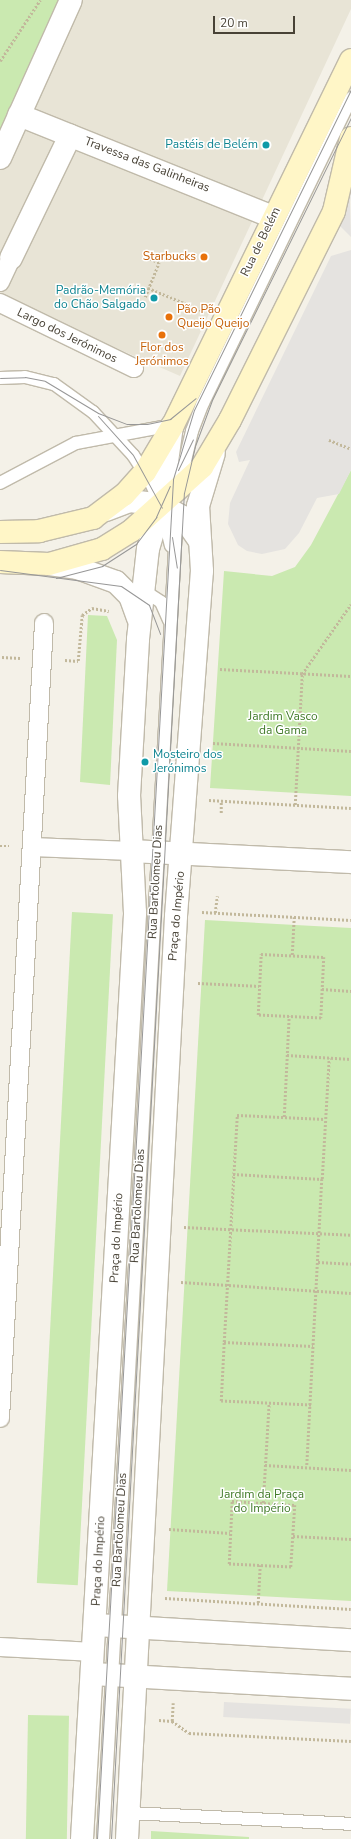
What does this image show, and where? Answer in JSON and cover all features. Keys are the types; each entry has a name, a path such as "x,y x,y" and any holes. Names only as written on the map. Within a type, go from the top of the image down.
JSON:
{"main road":[{"name":"Rua de Belém","path":"172,425 351,60"},
{"path":"0,562 49,564 102,549 169,509 178,488 209,457 230,420 337,204 351,138"},
{"path":"0,532 65,526 101,512 144,473 172,425"}],"street":[{"path":"0,158 71,0"},
{"name":"Travessa das Galinheiras","path":"19,115 274,216"},
{"path":"0,282 70,136"},
{"name":"Largo dos Jerónimos","path":"0,304 134,368"},
{"path":"201,547 199,496 206,471 230,420"},
{"path":"138,639 142,590 148,549 169,509 172,425"},
{"path":"101,512 130,501 169,509 192,527 201,547"},
{"name":"Praça do Império","path":"82,1839 103,1674 94,1652 116,1626 182,853 201,547"},
{"path":"49,564 109,579 124,589 134,603 138,639"},
{"path":"0,1418 44,623"},
{"name":"Praça do Império","path":"127,1839 134,1676 116,1626 135,913 129,796 138,639"},
{"name":"Praça do Império","path":"32,848 182,853 351,862"},
{"path":"116,1626 351,1640"},
{"path":"0,1646 94,1652"},
{"path":"103,1674 351,1689"}],"lane":[{"name":"Rua de Belém","path":"178,488 192,431 222,365 312,182 351,98"},
{"name":"Rua de Belém","path":"312,182 351,131"},
{"path":"0,483 76,443 172,425 194,410 222,365"},
{"path":"0,378 25,377 61,388 117,436 169,509 174,573"},
{"path":"169,509 174,573"},
{"name":"Rua Bartolomeu Dias","path":"103,1839 103,1674 116,1626 174,573"},
{"path":"109,579 142,590 161,602 170,627"},
{"path":"129,1813 351,1824"}],"path":[{"path":"0,62 40,0"},
{"path":"145,296 159,263 148,258"},
{"path":"148,288 177,300"},
{"path":"329,440 351,449"},
{"path":"295,805 302,674 351,604"},
{"path":"2,657 78,661 82,615 99,608 113,615"},
{"path":"211,669 351,676"},
{"path":"207,742 351,751"},
{"path":"203,800 351,808"},
{"path":"221,801 221,814"},
{"path":"216,896 216,913"},
{"path":"197,912 351,920"},
{"path":"292,955 294,917"},
{"path":"261,954 292,955 324,957 321,1018 258,1015 261,954"},
{"path":"202,983 260,986"},
{"path":"322,989 351,991"},
{"path":"284,1117 289,1016"},
{"path":"287,1055 351,1059"},
{"path":"308,1467 313,1346 329,1058"},
{"path":"311,1406 221,1401 237,1115 325,1119"},
{"path":"233,1174 322,1179"},
{"path":"188,1228 351,1235"},
{"path":"318,1262 351,1264"},
{"path":"185,1283 351,1294"},
{"path":"224,1342 313,1346"},
{"path":"263,1503 269,1403"},
{"path":"265,1465 351,1470"},
{"path":"232,1501 295,1505 291,1567 229,1564 230,1533 232,1501"},
{"path":"171,1530 230,1533"},
{"path":"293,1536 351,1539"},
{"path":"258,1604 260,1565"},
{"path":"159,1598 351,1609"},
{"path":"172,1721 174,1699"},
{"path":"152,1720 172,1721 190,1733 351,1741"}],"shaded area":[{"path":"73,0 351,0 351,9 180,376 0,297 0,169"},
{"path":"351,192 350,202 351,237 338,224"},
{"path":"351,250 351,470 339,494 317,498 299,533 285,549 262,554 247,551 238,545 228,524 230,503 250,460 239,462 236,452 331,256"},
{"path":"224,1702 351,1709 350,1724 223,1717"}],"green space":[{"path":"0,0 67,0 0,136"},
{"name":"Jardim Vasco da Gama","path":"351,470 351,796 210,788 224,571 272,576 295,567 311,545"},
{"path":"88,615 107,616 117,640 110,785 80,782"},
{"path":"72,912 113,914 78,1585 37,1583"},
{"name":"Jardim da Praça do Império","path":"205,920 351,928 351,1601 167,1591"},
{"path":"28,1715 69,1716 67,1839 26,1839"},
{"path":"151,1831 249,1837 249,1839 151,1839"}],"tram line":[{"path":"97,1839 173,479 194,410 351,90"},
{"path":"111,1839 184,493 195,446 212,400 351,117"},
{"path":"0,378 25,377 45,381 98,413 127,424 147,424 170,419 196,398"},
{"path":"98,416 133,455 162,508"},
{"path":"178,470 193,439"},
{"path":"56,578 102,566 136,544 156,517 170,486"},
{"path":"172,537 177,568"},
{"path":"0,570 121,586 149,605 160,634"}],"place":[{"name":"Pastéis de Belém","path":"266,145"},
{"name":"Starbucks","path":"204,257"},
{"name":"Padrão-Memória do Chão Salgado","path":"154,298"},
{"name":"Pão Pão Queijo Queijo","path":"169,317"},
{"name":"Flor dos Jerónimos","path":"162,335"},
{"name":"Mosteiro dos Jerónimos","path":"145,762"}]}
